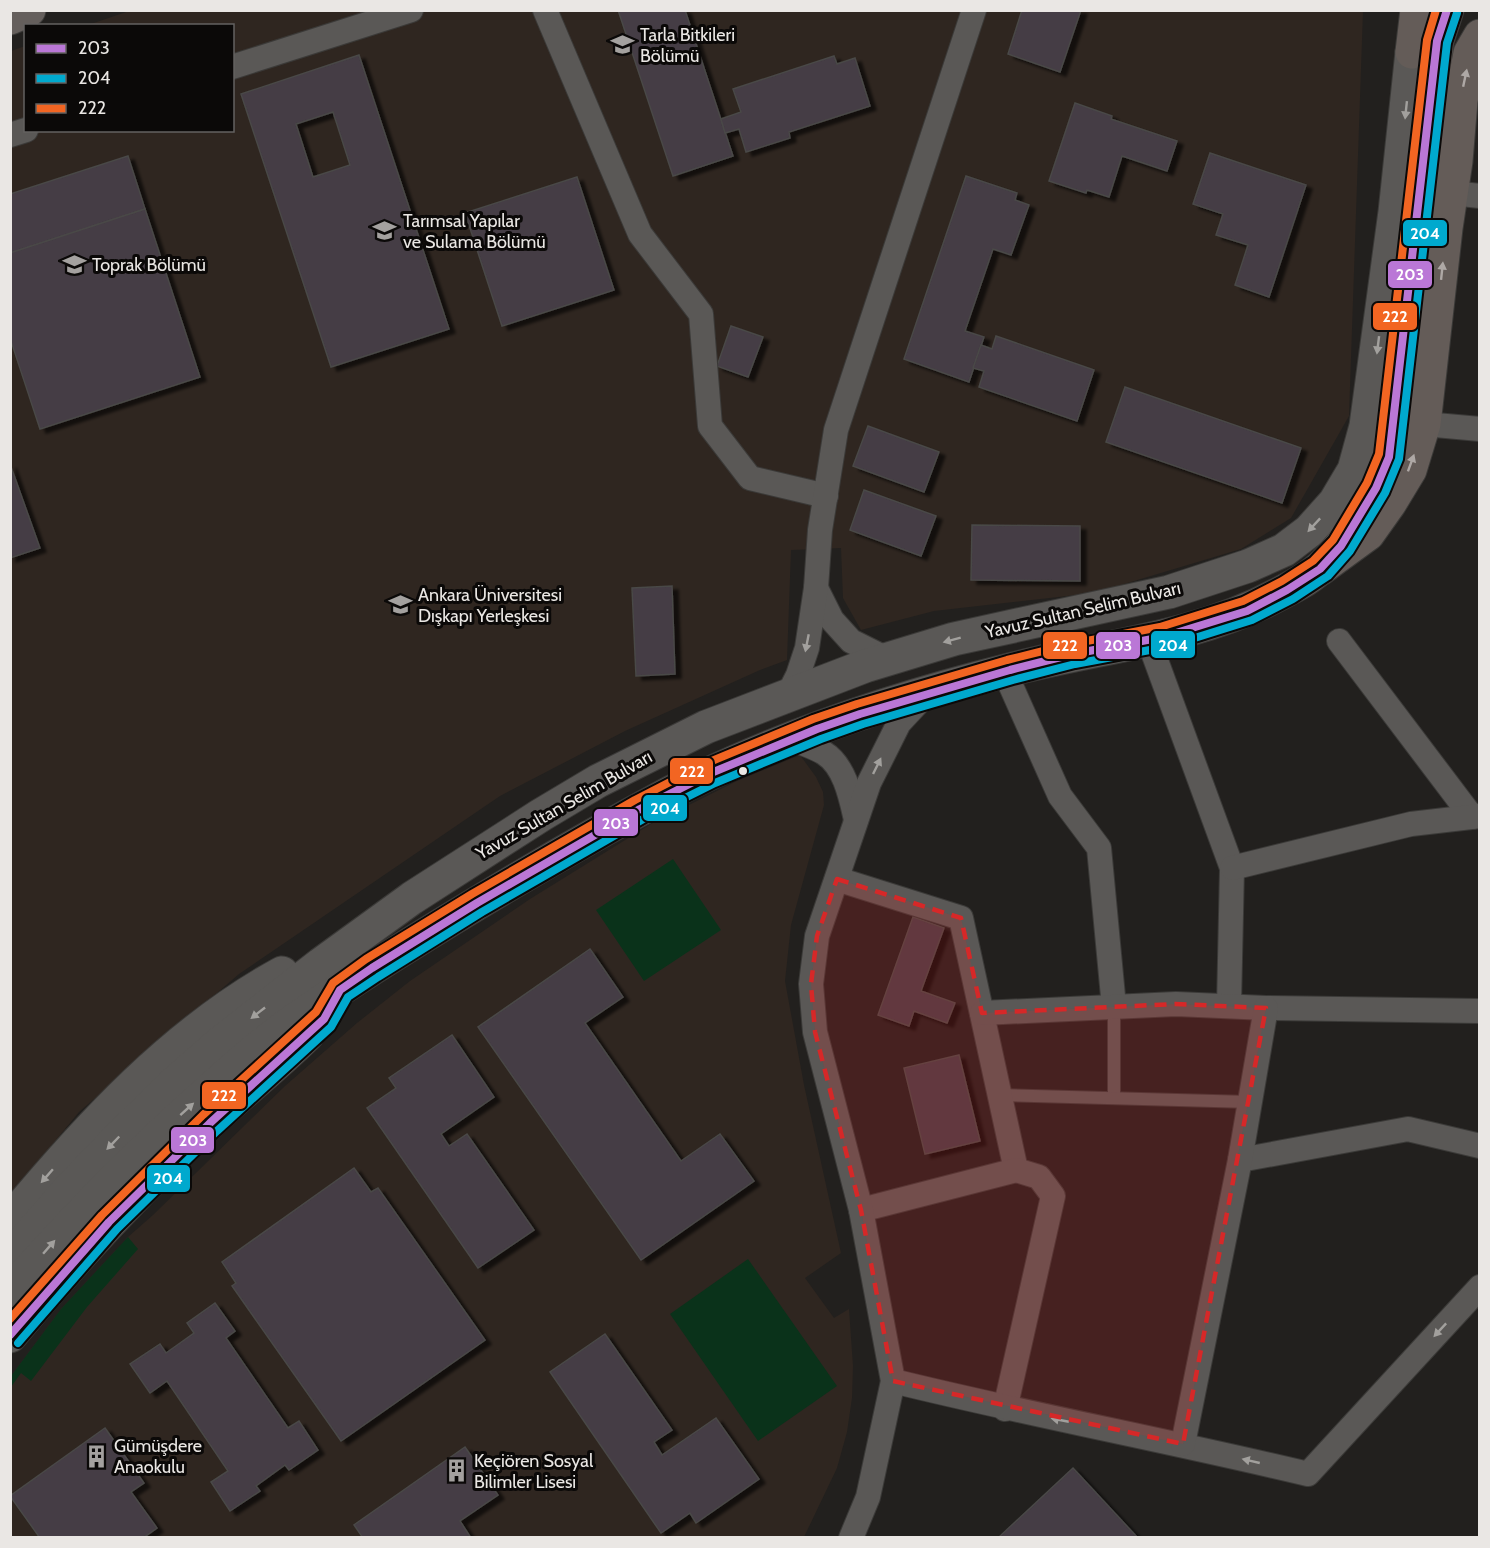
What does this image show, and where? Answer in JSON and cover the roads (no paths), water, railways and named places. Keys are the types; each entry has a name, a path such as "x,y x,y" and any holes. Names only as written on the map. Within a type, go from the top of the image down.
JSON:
{"highway":[{"path":"1409,10 1412,52"},
{"path":"1412,52 1417,10"},
{"path":"1389,457 1437,41 1447,10"},
{"path":"1320,569 1368,534 1410,470 1424,424 1466,194 1461,101 1470,53 1479,36"}],"main road":[{"path":"10,18 29,10"},
{"name":"Yavuz Sultan Selim Bulvarı","path":"10,1257 68,1190 173,1084 221,1042 321,964 412,898 598,781 706,727 887,659 954,639 1169,592 1248,566 1284,550 1309,531 1335,502 1354,470 1366,426 1395,212 1412,52"},
{"path":"10,1291 56,1239 184,1112 232,1070 291,1022 477,903 609,826 711,773 793,739 860,714 1010,670 1073,654 1163,637 1247,611 1320,569 1341,546 1370,498 1389,457"},
{"path":"10,1220 96,1122 200,1027 249,991 285,971 321,964"},
{"path":"10,1336 109,1222 210,1123 324,1019 340,990"}],"street":[{"path":"234,66 411,10"},
{"path":"545,10 640,234 701,314 710,426 750,478 826,496"},
{"path":"788,695 807,648 816,588 820,530 836,430 974,10"},
{"path":"1424,424 1479,429"},
{"path":"816,588 832,620 851,641 887,659"},
{"path":"1339,641 1476,817"},
{"path":"1154,655 1232,868 1229,1005"},
{"path":"1011,686 1060,796 1099,849 1114,1006"},
{"path":"850,1538 868,1497 893,1381 861,1210 815,1032 811,984 817,936 869,783 899,723 926,694"},
{"path":"793,739 826,754 837,768 848,785 856,820"},
{"path":"1232,868 1411,824 1476,817"},
{"path":"837,879 961,918 1016,1170"},
{"path":"982,1013 1176,1004 1266,1008 1479,1011"},
{"path":"1183,1444 1240,1160 1266,1008"},
{"path":"1240,1160 1408,1129 1479,1146"},
{"path":"861,1210 1016,1170 1039,1176 1053,1196 1005,1409"},
{"path":"893,1381 1005,1409 1183,1444 1308,1474 1479,1287"}],"lane":[{"path":"1114,1006 1114,1098"},
{"path":"1000,1095 1250,1102"}],"place":[{"name":"Tarla Bitkileri Bölümü","path":"622,45"},
{"name":"Tarımsal Yapılar ve Sulama Bölümü","path":"385,231"},
{"name":"Toprak Bölümü","path":"74,265"},
{"name":"Ankara Üniversitesi Dışkapı Yerleşkesi","path":"400,605"},
{"name":"Gümüşdere Anaokulu","path":"96,1456"},
{"name":"Keçiören Sosyal Bilimler Lisesi","path":"456,1471"}]}
